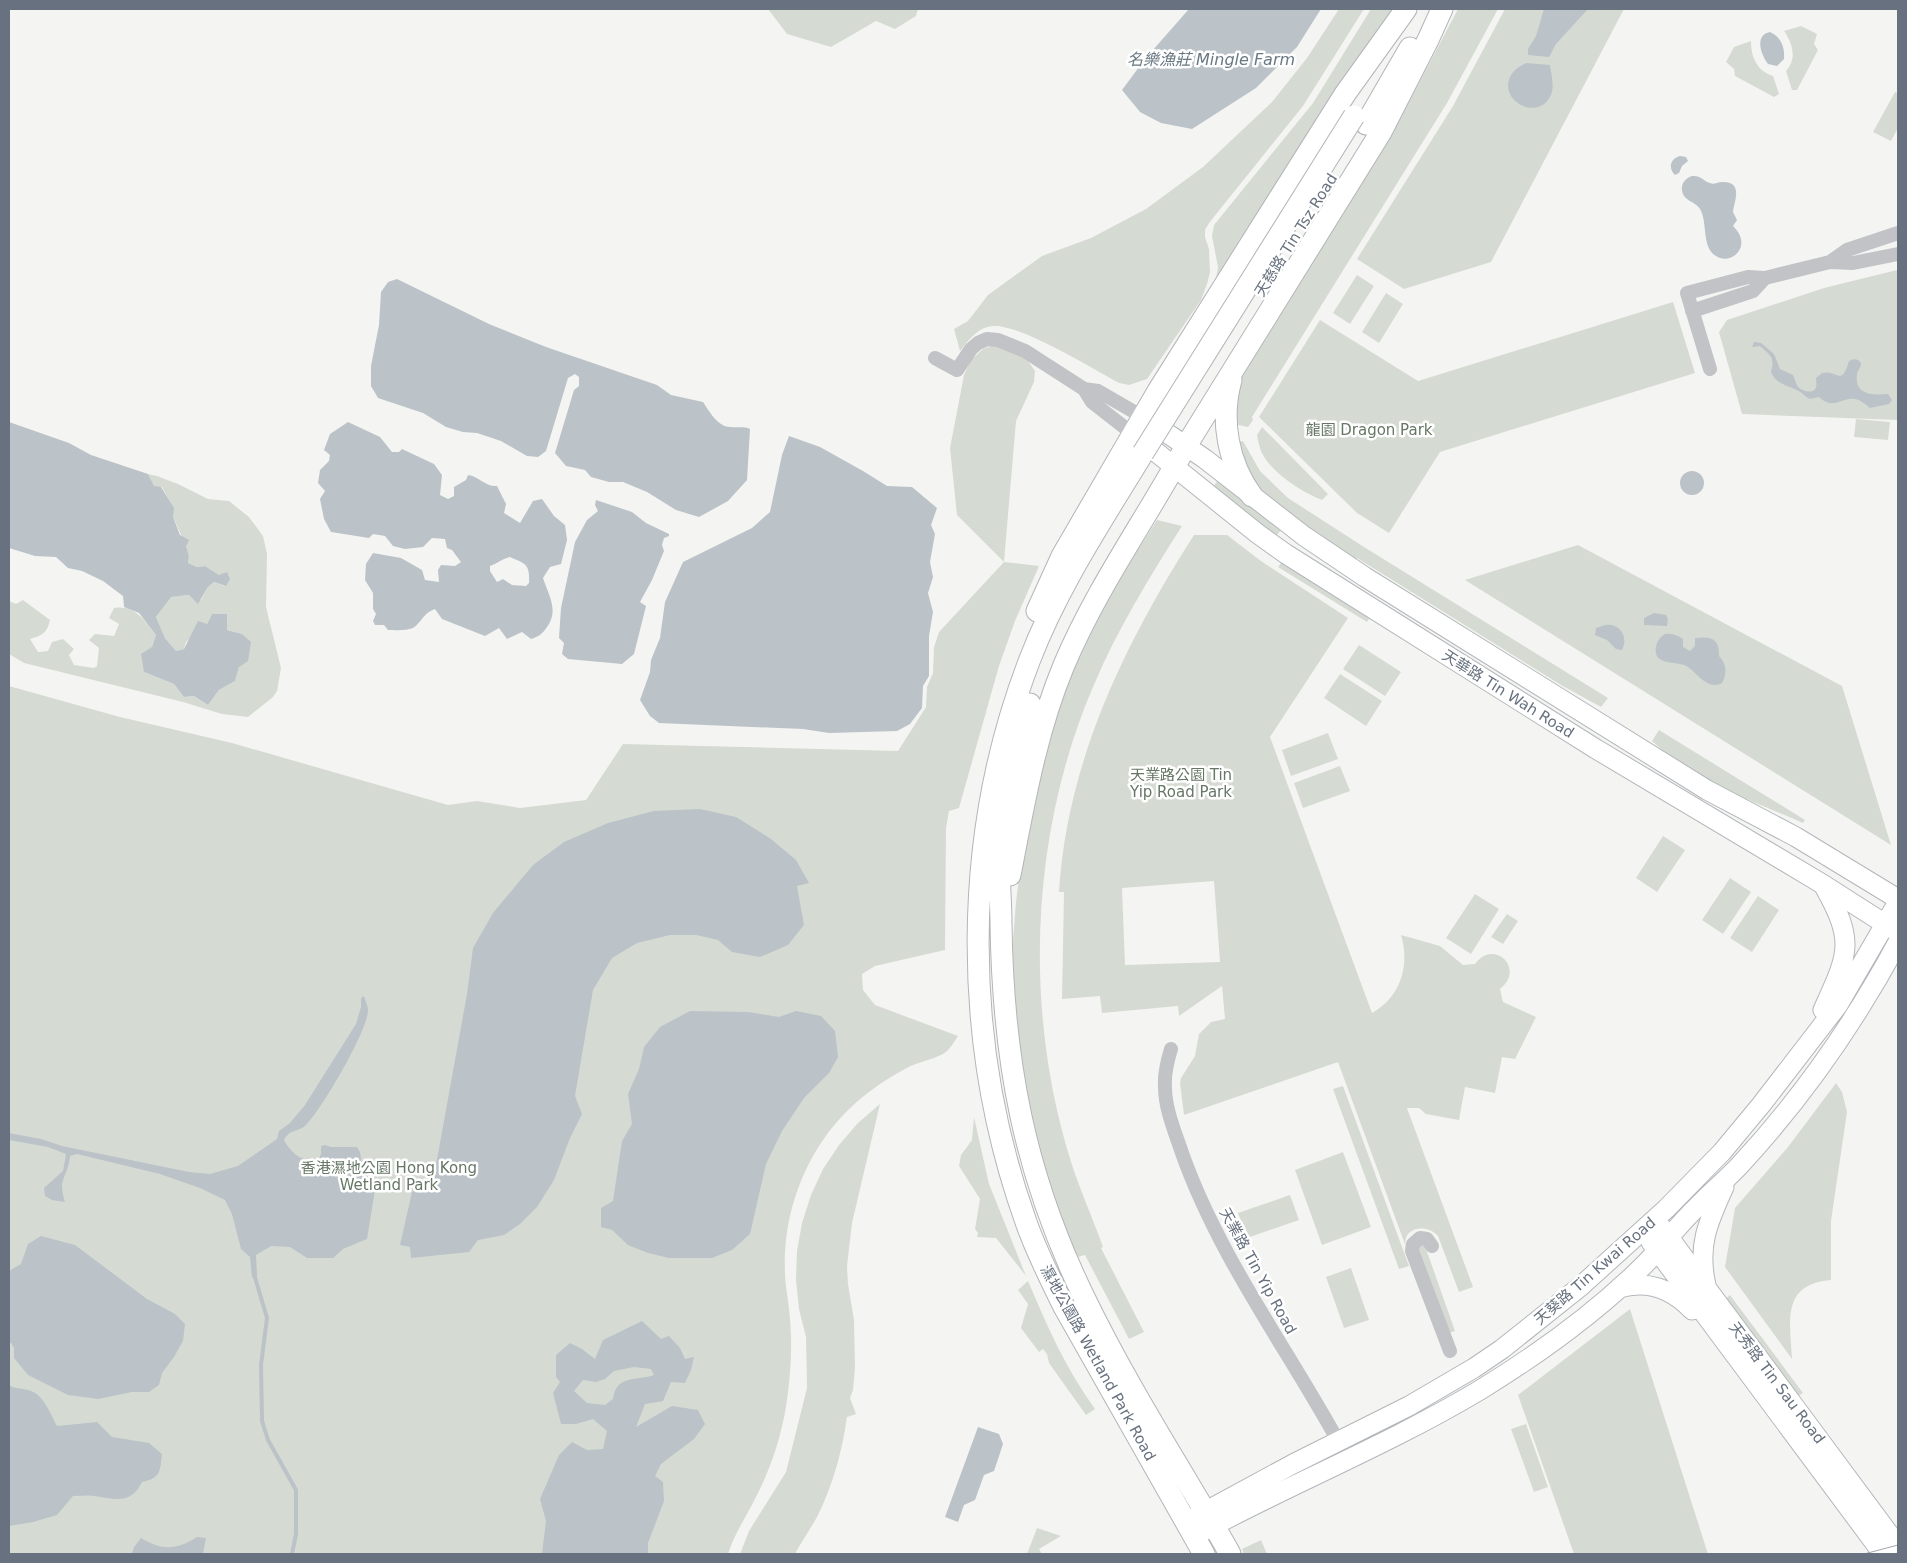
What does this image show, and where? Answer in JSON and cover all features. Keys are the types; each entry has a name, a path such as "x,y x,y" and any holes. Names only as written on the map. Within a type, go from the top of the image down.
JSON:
{"main road":[{"path":"986,824 982,788 1000,706 1017,658 1062,556 1138,426 1345,94 1406,9"},
{"name":"天慈路 Tin Tsz Road","path":"1360,120 1415,9"},
{"name":"天慈路 Tin Tsz Road","path":"1149,456 1360,120 1437,9"},
{"path":"1001,922 1033,758 1041,727 1056,684 1074,643 1105,581 1159,495 1186,446 1381,132 1442,9"},
{"path":"1237,364 1228,388 1226,426 1234,466 1241,481 1252,496"},
{"name":"濕地公園路 Wetland Park Road","path":"1149,456 1088,543 1045,624 1020,687 1010,748 1008,797 1000,851 1002,983 1007,1038 1016,1093 1030,1159 1049,1216 1083,1296 1124,1373 1166,1424 1211,1514"},
{"name":"濕地公園路 Wetland Park Road","path":"1010,748 986,824 978,909 981,1003 987,1060 1002,1140 1013,1183 1027,1224 1063,1305 1204,1554"},
{"path":"1211,1514 1230,1554"}],"street":[{"path":"1830,262 1846,250 1898,233"},
{"path":"1710,369 1687,293 1748,277 1765,278 1830,262 1853,263 1898,254"},
{"path":"1692,311 1752,291 1765,278"},
{"path":"935,358 957,370 971,349 978,343 987,339 998,340 1025,350 1084,389 1092,402 1138,426"},
{"path":"1084,389 1098,391 1138,426"},
{"name":"天華路 Tin Wah Road","path":"1138,426 1186,446 1326,552 1401,600 1707,790 1796,837 1898,900"},
{"name":"天華路 Tin Wah Road","path":"1138,426 1174,467 1258,534 1324,579 1596,749 1824,885 1892,928"},
{"path":"1811,1039 1840,969 1845,952 1842,921 1824,885"},
{"name":"天葵路 Tin Kwai Road","path":"1190,1529 1211,1514 1338,1441 1417,1401 1474,1368 1502,1349 1581,1286 1649,1225 1722,1152 1761,1105 1838,1005 1892,928 1898,900"},
{"name":"天葵路 Tin Kwai Road","path":"1211,1514 1252,1505 1387,1441 1451,1407 1530,1357 1619,1288 1664,1244 1696,1208 1728,1178 1774,1125 1829,1054 1855,1016 1898,942"},
{"name":"天業路 Tin Yip Road","path":"1170,1049 1165,1075 1166,1101 1176,1135 1199,1197 1228,1256 1338,1441"},
{"path":"1707,1289 1703,1270 1704,1237 1728,1178"},
{"name":"天秀路 Tin Sau Road","path":"1649,1225 1664,1244 1739,1360 1883,1554"},
{"path":"1432,1246 1427,1239 1420,1238 1413,1244 1412,1251 1450,1351"},
{"name":"天秀路 Tin Sau Road","path":"1664,1244 1707,1289 1898,1546"},
{"path":"1619,1288 1643,1284 1668,1291 1686,1303 1709,1333 1739,1360"}],"green space":[{"path":"768,9 918,9 916,16 895,29 876,21 831,47 787,34"},
{"path":"1339,9 1364,9 1303,106 1209,223 1205,230 1205,237 1209,249 1210,272 1201,300 1147,379 1129,385 1119,383 1038,339 1005,327 993,326 983,329 974,335 960,351 954,329 968,321 988,295 1042,256 1091,238 1146,209 1203,167 1272,102 1307,58"},
{"path":"1371,9 1395,9 1215,285 1218,267 1212,236 1214,225 1313,103"},
{"path":"1458,9 1498,9 1447,103 1252,417 1253,420 1248,427 1234,424 1240,379 1248,362 1399,121"},
{"path":"1505,9 1624,9 1491,262 1404,289 1357,259 1453,106"},
{"path":"1801,26 1817,34 1814,44 1818,50 1797,90 1792,90 1786,71 1792,62 1793,56 1790,41 1784,31"},
{"path":"1751,41 1752,53 1756,63 1763,71 1773,76 1779,94 1774,97 1735,76 1734,69 1726,62 1734,47"},
{"path":"1895,92 1898,93 1898,128 1891,141 1873,132"},
{"path":"1897,270 1898,420 1742,414 1719,332 1727,320 1824,288"},
{"path":"1357,275 1374,286 1350,324 1333,313"},
{"path":"1386,293 1403,304 1379,343 1362,332"},
{"name":"龍園 Dragon Park","path":"1673,302 1695,373 1440,452 1389,533 1357,513 1259,417 1320,320 1418,381"},
{"path":"994,345 1009,349 1028,361 1035,371 1034,382 1016,421 1004,562 957,515 950,448 964,375 971,360 983,349"},
{"path":"1856,419 1890,422 1888,440 1854,437"},
{"path":"1262,427 1328,494 1322,500 1296,487 1279,474 1265,459 1257,435"},
{"path":"1243,441 1260,471 1288,498 1608,698 1601,707 1561,685 1357,558 1354,562 1275,505 1257,487 1244,463 1237,442"},
{"path":"148,474 178,484 208,499 229,501 249,517 263,536 267,554 266,607 281,668 277,691 273,697 248,717 222,714 183,702 24,663 9,654 9,601 16,604 23,600 50,620 44,633 30,639 38,652 48,651 52,642 63,639 74,649 69,655 74,665 94,668 97,666 99,648 89,640 95,634 114,636 119,624 109,618 114,608 121,608 133,611 156,635 144,672 174,684 184,697 194,696 208,705 219,690 235,681 239,667 242,634 227,630 226,614 212,614 207,624 186,642 184,649 176,651 165,638 156,617 170,597 189,595 201,600 208,587 214,582 225,586 219,575 205,566 197,567 188,563 189,556 173,517 173,508 162,487 154,487"},
{"path":"1218,480 1282,529 1276,536 1213,487"},
{"path":"1157,520 1182,526 1112,645 1093,687 1072,743 1056,802 1046,862 1040,924 1040,985 1046,1046 1056,1107 1072,1165 1103,1247 1101,1248 1144,1332 1129,1339 1085,1255 1078,1257 1058,1213 1034,1133 1020,1055 1013,978 1013,940 1021,862 1044,746 1076,659 1112,590"},
{"name":"天業路公園 Tin Yip Road Park","path":"1194,535 1227,535 1261,561 1348,618 1270,737 1372,1013 1390,998 1401,979 1404,946 1401,935 1440,946 1463,965 1475,964 1483,957 1491,954 1498,955 1509,965 1510,973 1507,981 1500,989 1503,1002 1536,1017 1515,1059 1502,1057 1495,1093 1465,1087 1459,1120 1426,1114 1419,1108 1407,1108 1473,1287 1459,1292 1438,1236 1428,1229 1422,1228 1411,1231 1405,1240 1406,1247 1338,1062 1184,1115 1181,1078 1195,1056 1199,1034 1211,1022 1225,1019 1222,986 1179,1016 1178,1006 1102,1013 1100,996 1062,999 1064,892 1059,892 1064,843 1074,796 1087,750 1123,661 1169,576","holes":["1214,881 1220,962 1125,965 1122,888"]},
{"path":"1578,545 1842,686 1891,845 1465,580"},
{"name":"香港濕地公園 Hong Kong Wetland Park","path":"1004,562 1039,566 1015,621 999,666 959,808 949,811 946,828 945,950 875,966 862,974 863,990 875,1005 958,1036 945,1053 892,1076 858,1101 829,1131 805,1173 793,1205 786,1238 785,1277 790,1321 791,1358 784,1418 767,1473 734,1538 728,1554 9,1554 9,686 120,717 232,743 448,805 477,801 520,808 586,800 623,744 898,751 926,707 927,687 933,673 934,647 939,632"},
{"path":"1282,562 1370,617 1367,622 1278,567"},
{"path":"1359,645 1401,672 1385,696 1343,669"},
{"path":"1340,674 1382,701 1366,726 1324,698"},
{"path":"1659,730 1805,820 1803,823 1743,797 1687,768 1652,741"},
{"path":"1328,733 1338,759 1291,776 1282,750"},
{"path":"1340,766 1350,791 1303,808 1294,783"},
{"path":"1663,836 1685,850 1657,892 1636,878"},
{"path":"1730,878 1751,892 1723,934 1702,920"},
{"path":"1475,894 1499,909 1471,954 1446,938"},
{"path":"1758,896 1779,910 1752,952 1730,938"},
{"path":"1507,914 1518,921 1503,944 1491,937"},
{"path":"1836,1083 1842,1092 1847,1112 1831,1221 1831,1280 1815,1283 1804,1289 1796,1297 1790,1319 1792,1359 1725,1267 1735,1208 1788,1147"},
{"path":"1343,1086 1409,1266 1399,1269 1333,1089"},
{"path":"880,1104 852,1223 847,1266 854,1320 855,1368 853,1390 850,1398 856,1414 847,1417 840,1456 828,1493 817,1517 795,1554 740,1554 749,1531 786,1472 807,1388 806,1337 799,1309 796,1280 797,1251 802,1223 811,1195 823,1169 839,1145 858,1123"},
{"path":"974,1117 989,1184 1026,1276 996,1238 977,1237 978,1233 975,1229 980,1199 959,1166 961,1155 972,1140"},
{"path":"1343,1152 1371,1227 1322,1245 1295,1170"},
{"path":"1290,1195 1299,1220 1247,1238 1238,1213"},
{"path":"1418,1246 1425,1246 1455,1331 1449,1333 1418,1250"},
{"path":"1351,1268 1369,1320 1344,1328 1326,1277"},
{"path":"1028,1281 1066,1363 1095,1409 1086,1415 1049,1363 1047,1354 1043,1349 1039,1352 1021,1328 1028,1304 1018,1290"},
{"path":"1730,1295 1803,1393 1798,1396 1725,1299"},
{"path":"1630,1309 1708,1554 1574,1554 1518,1395"},
{"path":"1526,1424 1548,1487 1534,1492 1511,1429"},
{"path":"1037,1528 1061,1536 1039,1549 1042,1554 1027,1554"},
{"path":"1261,1540 1267,1554 1244,1554 1242,1549"}],"water":[{"name":"名樂漁莊 Mingle Farm","path":"1189,9 1321,9 1297,47 1256,88 1192,129 1161,123 1140,112 1122,90 1145,59"},
{"path":"1544,9 1588,9 1556,44 1549,57 1528,55 1528,49 1536,36"},
{"path":"1770,32 1780,40 1784,50 1784,59 1777,66 1768,64 1761,51 1760,41 1765,34"},
{"path":"1526,63 1550,65 1553,82 1552,92 1547,102 1539,107 1522,106 1510,94 1508,85 1511,75 1517,68"},
{"path":"1680,156 1686,157 1688,161 1682,166 1679,173 1675,175 1671,170 1671,164 1674,159"},
{"path":"1692,176 1698,176 1712,184 1729,183 1735,188 1736,198 1733,212 1737,220 1733,226 1740,235 1741,244 1738,253 1730,258 1721,258 1711,252 1706,241 1704,221 1700,209 1683,194 1683,183"},
{"path":"397,279 489,324 546,347 657,385 671,395 703,402 714,418 722,424 750,429 747,480 728,501 699,517 676,510 647,492 623,482 609,482 591,477 585,470 566,466 555,453 574,390 579,386 579,377 575,374 568,378 546,451 538,457 527,456 501,441 477,433 463,432 446,427 423,413 378,398 371,386 371,366 379,325 381,292 388,282"},
{"path":"1754,342 1761,343 1774,354 1780,369 1793,375 1798,387 1802,390 1813,391 1816,385 1816,378 1822,373 1827,372 1841,376 1844,374 1849,361 1855,359 1861,363 1857,374 1859,387 1866,393 1888,394 1892,400 1889,404 1870,408 1855,399 1829,403 1819,397 1810,399 1799,391 1782,384 1773,376 1771,372 1773,363 1771,357 1760,346 1752,347"},
{"path":"9,422 69,443 91,455 148,474 154,486 161,487 174,508 173,517 180,535 189,540 186,546 189,556 188,563 197,567 205,566 219,575 227,572 230,579 226,586 214,582 208,587 198,604 189,595 171,597 156,617 165,638 176,651 184,649 198,621 207,624 212,614 227,614 227,630 242,634 251,642 248,661 239,667 235,681 219,690 208,705 194,696 184,697 174,684 144,672 141,654 152,647 156,635 139,613 124,607 123,596 103,581 82,571 68,568 56,557 35,556 9,548"},
{"path":"348,422 380,437 392,452 399,452 402,449 434,464 442,475 440,495 448,499 454,496 454,487 466,480 468,475 489,485 497,486 506,504 504,513 520,523 533,501 542,499 554,516 565,525 567,540 561,564 550,567 543,578 553,609 551,621 542,633 531,639 522,632 507,639 499,628 485,636 442,619 435,609 410,629 388,630 384,625 375,625 373,621 376,614 373,609 373,593 365,580 366,564 373,553 401,558 422,570 425,580 439,582 438,570 441,565 455,566 461,562 452,550 447,548 445,539 432,538 423,547 405,549 393,546 385,536 373,534 369,538 331,532 324,519 320,499 325,491 318,483 320,470 329,461 330,455 324,450 330,434","holes":["510,557 523,563 528,568 529,583 526,586 512,585 503,579 497,582 490,571 490,566"]},
{"path":"789,436 820,447 887,486 912,487 937,508 931,525 935,534 930,562 933,577 928,593 933,612 929,636 929,676 923,686 922,708 910,724 897,731 829,733 803,729 659,723 650,716 640,700 650,672 651,660 660,638 665,602 683,562 752,528 770,512 782,455"},
{"path":"1692,471 1697,472 1703,478 1703,488 1697,494 1692,495 1687,494 1681,488 1680,483 1681,478 1687,472"},
{"path":"596,500 632,512 646,523 669,534 669,536 664,538 662,545 664,551 640,602 646,606 634,654 622,664 568,659 562,654 564,643 559,638 561,608 575,542 587,520 598,511 595,505"},
{"path":"1654,613 1666,615 1668,619 1667,626 1644,625 1644,618"},
{"path":"1605,625 1615,626 1622,632 1624,645 1622,650 1616,649 1607,640 1595,635 1596,628"},
{"path":"1665,634 1683,639 1683,647 1690,651 1695,646 1695,638 1705,637 1716,642 1719,656 1724,662 1725,676 1722,683 1712,685 1684,665 1667,662 1658,658 1656,645"},
{"path":"700,809 736,817 771,839 796,860 809,883 797,886 804,925 788,945 760,957 732,952 718,940 696,935 670,935 637,943 612,958 593,990 575,1096 582,1114 570,1138 554,1180 537,1207 520,1224 504,1235 478,1240 469,1252 411,1258 410,1247 400,1245 412,1192 422,1188 434,1176 467,994 473,948 493,913 533,865 564,842 608,823 654,811"},
{"path":"364,996 368,1010 366,1020 343,1070 313,1117 306,1125 291,1132 284,1140 294,1153 308,1160 319,1159 321,1146 357,1147 360,1152 363,1172 376,1184 367,1239 343,1249 333,1258 307,1258 290,1247 271,1246 256,1255 257,1276 252,1278 250,1257 241,1249 232,1214 225,1200 200,1188 160,1174 77,1154 70,1156 63,1183 62,1188 65,1202 52,1200 45,1196 44,1188 63,1171 66,1154 48,1147 9,1140 9,1133 189,1172 210,1174 238,1166 277,1139 279,1131 290,1123 305,1105 356,1024 361,1007 361,998"},
{"path":"690,1011 748,1012 779,1017 796,1011 821,1016 835,1031 838,1057 829,1073 804,1098 782,1131 766,1164 750,1234 732,1250 712,1258 669,1258 648,1253 628,1245 612,1230 601,1227 601,1208 613,1201 622,1141 632,1124 628,1094 639,1069 644,1047 660,1027"},
{"path":"41,1236 75,1245 147,1299 175,1314 185,1324 183,1341 162,1373 159,1385 149,1392 132,1392 98,1399 68,1395 28,1375 14,1358 14,1348 9,1343 9,1271 21,1264 28,1244"},
{"path":"642,1321 661,1339 669,1336 680,1348 685,1359 694,1357 685,1383 671,1382 663,1401 645,1404 636,1427 672,1406 698,1410 705,1424 694,1439 661,1464 655,1476 663,1482 664,1501 648,1543 648,1554 542,1554 546,1521 540,1499 559,1455 572,1442 587,1450 603,1449 607,1431 593,1419 576,1424 561,1424 553,1393 560,1382 556,1377 556,1355 570,1343 595,1359 603,1340","holes":["634,1367 651,1369 654,1375 623,1382 615,1391 613,1399 605,1405 587,1403 574,1391 583,1380 596,1382 605,1379 614,1371"]},
{"path":"9,1385 38,1395 46,1404 57,1426 97,1422 112,1437 149,1443 162,1454 158,1473 153,1478 142,1482 138,1489 128,1497 116,1499 73,1496 57,1515 9,1526"},
{"path":"978,1427 999,1434 1003,1444 994,1471 984,1475 975,1500 964,1505 958,1522 945,1517"},
{"path":"197,1537 206,1538 203,1554 132,1554 134,1547 141,1538 156,1545 169,1547 182,1544"}],"waterway":[{"path":"254,1274 267,1318 261,1365 262,1421 268,1440 296,1490 296,1534 292,1554"}],"tram line":[{"path":"1864,1554 1898,1545"},
{"path":"1894,1554 1898,1553"}]}
